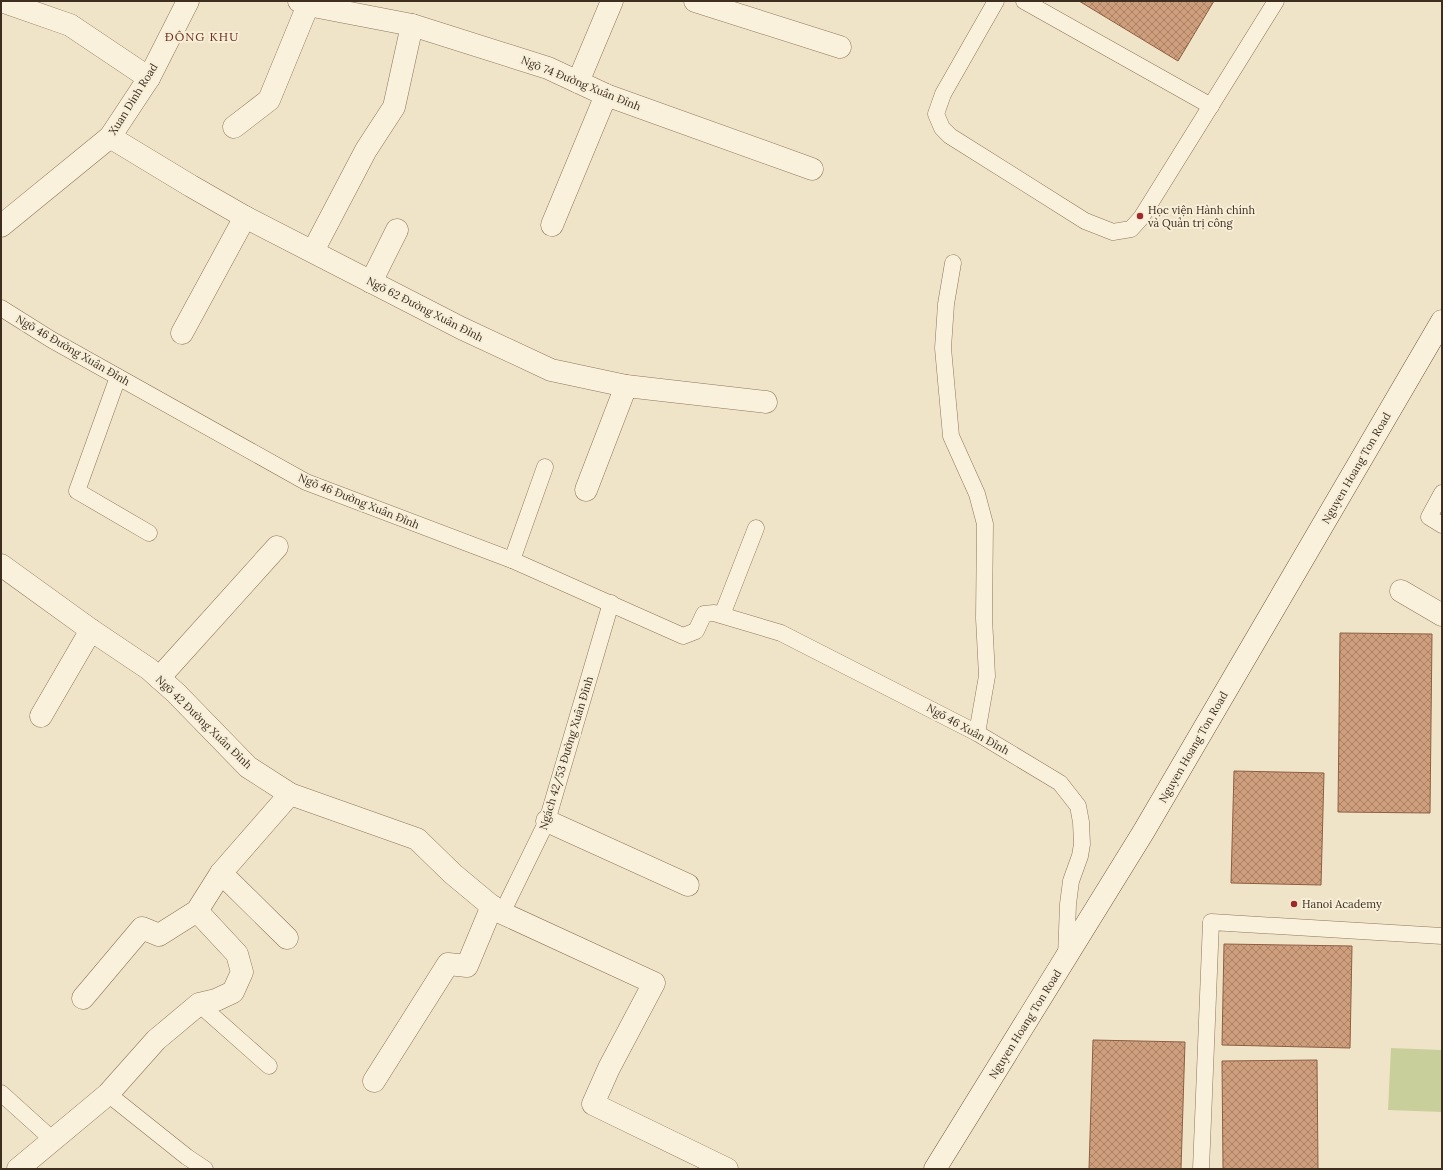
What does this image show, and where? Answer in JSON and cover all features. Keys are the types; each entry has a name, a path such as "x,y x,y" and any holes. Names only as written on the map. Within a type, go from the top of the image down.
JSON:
{"street":[{"path":"1,1 70,25 149,78"},
{"name":"Xuan Dinh Road","path":"1,226 110,137 149,78 188,1"},
{"path":"578,82 612,1"},
{"path":"695,1 840,47"},
{"path":"234,127 269,100 304,3"},
{"name":"Ngõ 74 Đường Xuân Đỉnh","path":"304,3 412,25 548,68 606,95 812,169"},
{"path":"313,252 366,150 394,107 412,25"},
{"path":"552,225 606,95"},
{"name":"Ngõ 62 Đường Xuân Đỉnh","path":"110,137 245,217 461,328 551,370 626,386 766,402"},
{"path":"182,333 245,217"},
{"path":"371,282 397,230"},
{"name":"Nguyen Hoang Ton Road","path":"935,1169 1144,831 1442,321"},
{"path":"586,490 626,386"},
{"path":"159,678 277,547"},
{"name":"Ngõ 42 Đường Xuân Đỉnh","path":"1,565 159,678 248,767 290,794 417,839 453,874 496,910 654,983 609,1068 593,1104 727,1169"},
{"path":"1402,591 1442,615"},
{"path":"41,716 91,630"},
{"path":"83,998 142,928 159,935 198,912 221,873 290,794"},
{"path":"547,821 688,885"},
{"path":"221,873 287,938"},
{"path":"374,1082 448,964 467,966 496,910"},
{"path":"18,1169 108,1094 156,1040 199,1004 216,1000 233,992 242,972 237,954 198,912"}],"lane":[{"path":"996,1 943,94 936,114 942,128 950,136 1086,221 1113,232 1131,229 1141,218 1276,1"},
{"path":"1024,1 1211,106"},
{"path":"953,263 946,304 943,348 951,436 977,494 985,524 984,618 987,676 977,733"},
{"name":"Ngõ 46 Đường Xuân Đỉnh","path":"1,308 52,340 306,482 512,560 683,636 696,631 704,614"},
{"path":"118,377 77,491 149,533"},
{"path":"512,560 545,467"},
{"path":"1442,493 1428,517 1442,525"},
{"path":"722,615 756,528"},
{"name":"Ngách 42/53 Đường Xuân Đỉnh","path":"496,910 547,821 611,604"},
{"name":"Ngõ 46 Xuân Đỉnh","path":"704,614 714,613 781,633 977,733 1060,783 1078,806 1081,822 1082,844 1080,856 1072,881 1068,904 1066,958"},
{"path":"1201,1169 1211,922 1442,936"},
{"path":"199,1004 269,1066"},
{"path":"1,1093 53,1140"},
{"path":"108,1094 187,1157 205,1169"}],"green space":[{"path":"1391,1048 1442,1050 1442,1112 1388,1110"}],"building":[{"path":"1079,1 1214,1 1178,61"},
{"path":"1340,633 1432,634 1430,813 1338,812"},
{"path":"1234,771 1324,773 1321,885 1231,883"},
{"path":"1224,944 1352,946 1350,1048 1222,1045"},
{"path":"1093,1040 1185,1042 1181,1169 1089,1169"},
{"path":"1317,1060 1318,1169 1223,1169 1222,1061"}],"place":[{"name":"Học viện Hành chính và Quản trị công","path":"1140,216"},
{"name":"Hanoi Academy","path":"1294,904"}],"district":[{"name":"ĐÔNG KHU","path":"202,36"}]}
